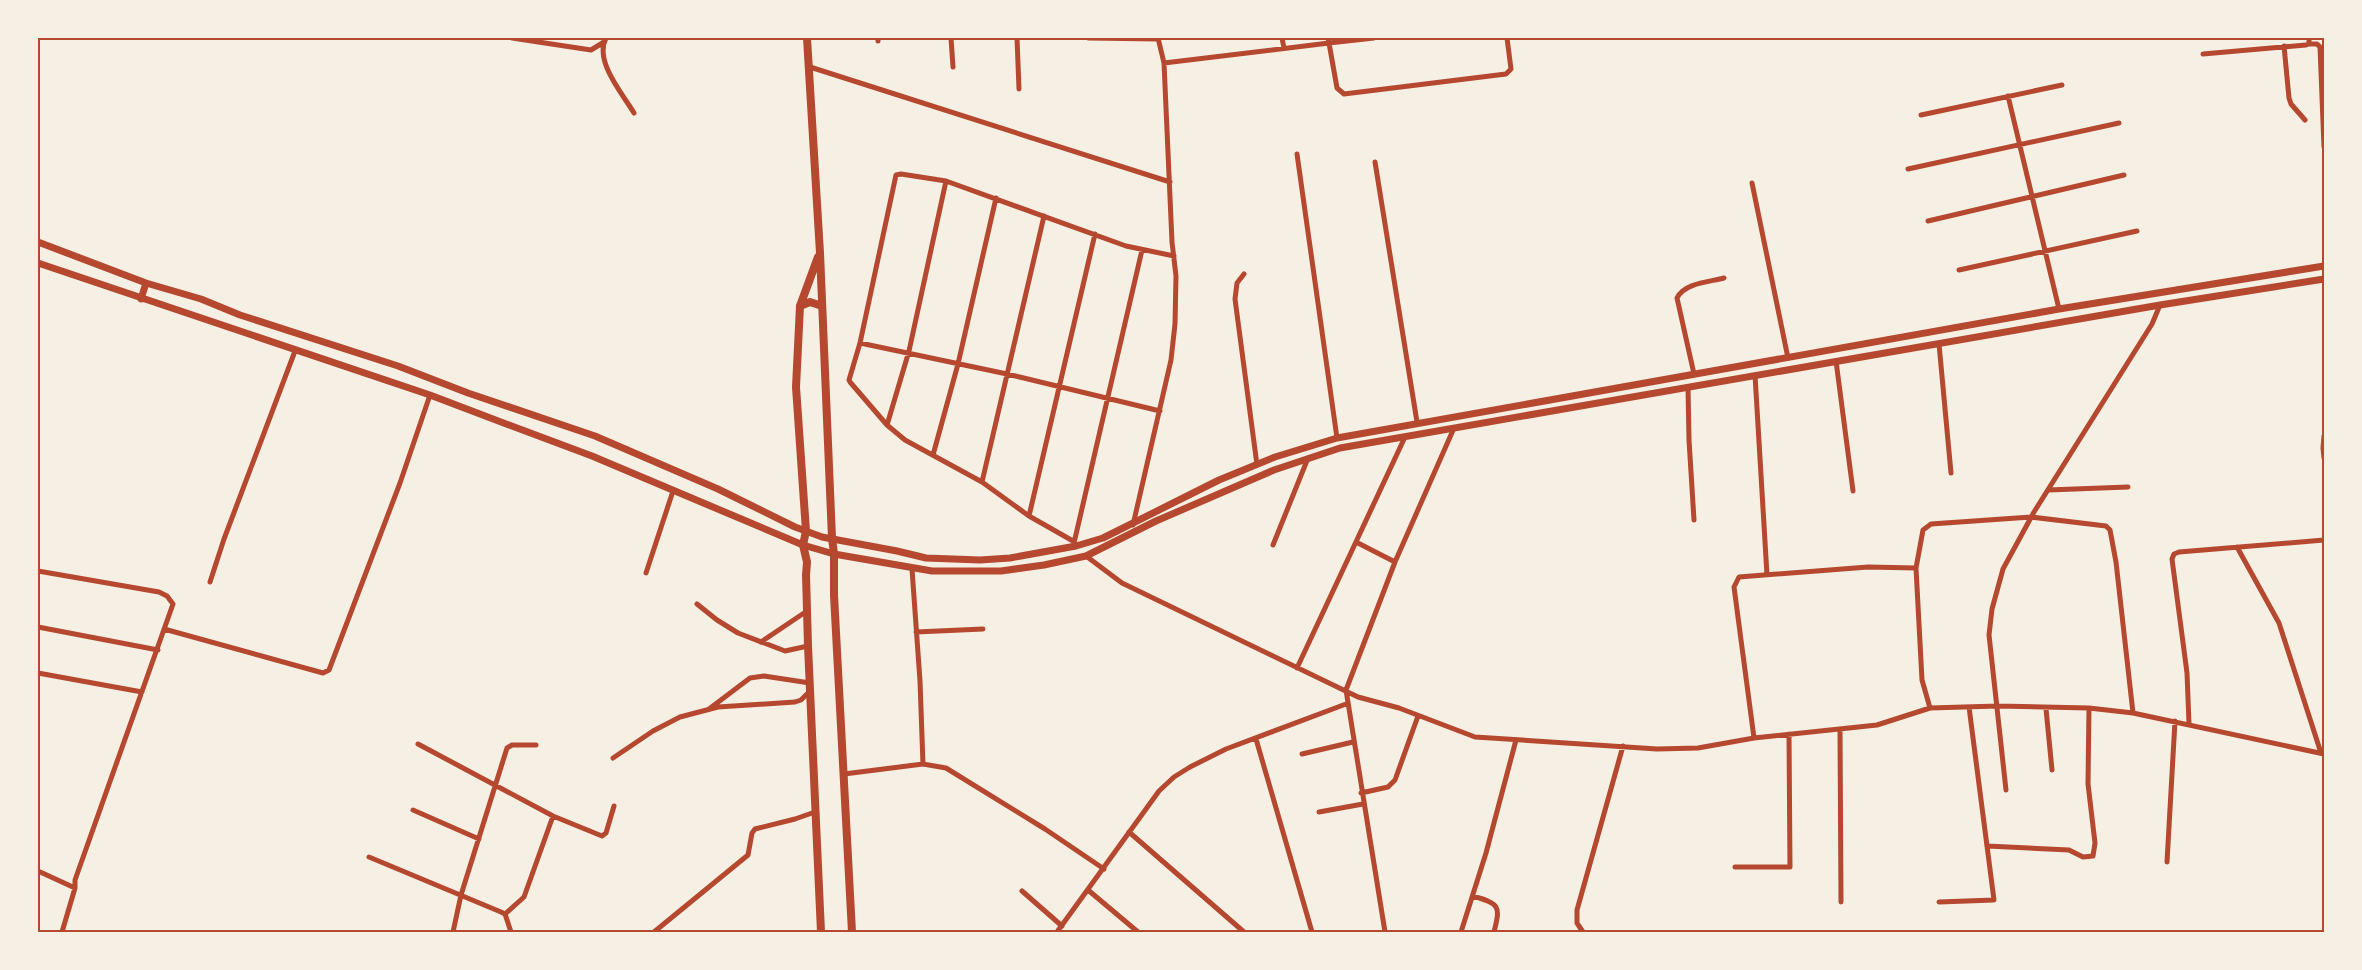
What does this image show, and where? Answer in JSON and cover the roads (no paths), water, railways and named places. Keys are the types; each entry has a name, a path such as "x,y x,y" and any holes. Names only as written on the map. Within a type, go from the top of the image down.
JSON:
{"main road":[{"path":"807,38 820,253 834,595 852,933"},
{"path":"820,253 800,306 796,387 806,531 803,545 807,562 808,646 821,933"},
{"path":"800,306 813,302 822,306"}],"street":[{"path":"512,38 591,50 605,40"},
{"path":"951,38 953,68"},
{"path":"1017,38 1018,89"},
{"path":"1088,38 1158,38 1164,63 1173,256 1176,276 1175,324 1171,360 1131,535"},
{"path":"1282,38 1284,48"},
{"path":"1164,63 1284,48 1328,40 1374,38"},
{"path":"1328,40 1337,88 1344,94 1506,74 1511,69 1507,38"},
{"path":"605,40 606,66 634,113"},
{"path":"2203,54 2284,46 2309,41 2317,44 2320,47 2325,147"},
{"path":"2284,46 2289,98 2305,120"},
{"path":"810,67 1170,182"},
{"path":"1921,115 2062,85"},
{"path":"2008,96 2059,309"},
{"path":"1908,169 2119,123"},
{"path":"1297,154 1337,438"},
{"path":"1375,162 1417,422"},
{"path":"1075,544 1029,516 982,482 905,440 887,424 849,380 860,343 896,175 946,182 1142,250 1173,256"},
{"path":"1928,221 2124,175"},
{"path":"887,424 909,351 946,182"},
{"path":"1752,183 1788,358"},
{"path":"933,455 958,364 996,198"},
{"path":"982,482 1044,216"},
{"path":"1959,270 2137,231"},
{"path":"1029,516 1095,234"},
{"path":"38,243 146,283 201,299 240,315 398,366 468,393 595,436 718,489 795,527 822,537 897,550 916,557 961,560 1010,558 1103,538 1219,480 1275,457 1337,438 1578,393 1956,329 2059,309 2325,266"},
{"path":"1075,544 1142,250"},
{"path":"38,264 430,395 592,456 803,545 834,554 912,569 952,572 1002,571 1086,556 1224,491 1274,470 1340,448 2241,291 2325,279"},
{"path":"1244,274 1237,283 1235,299 1257,465"},
{"path":"1694,374 1677,298 1686,288 1724,278"},
{"path":"2239,279 2241,291"},
{"path":"141,299 146,283"},
{"path":"2006,790 1989,623 2003,569 2031,517 2152,324 2160,305"},
{"path":"1956,329 1958,340"},
{"path":"860,343 909,351 1160,411"},
{"path":"1939,344 1951,473"},
{"path":"210,582 295,351"},
{"path":"1836,362 1853,490"},
{"path":"1755,375 1767,575"},
{"path":"1689,387 1689,440 1694,520"},
{"path":"1578,393 1579,406"},
{"path":"164,629 323,673 329,670 400,483 430,395"},
{"path":"1385,933 1346,704 1346,690 1395,562 1454,428"},
{"path":"2325,436 2323,448 2325,458"},
{"path":"1296,668 1406,437"},
{"path":"1273,545 1308,458"},
{"path":"2048,490 2128,487"},
{"path":"646,573 673,491"},
{"path":"1930,708 1922,680 1916,568 1923,530 1926,526 2031,517 2106,526 2110,530 2116,562 2133,713"},
{"path":"2188,724 2187,673 2172,559 2174,554 2325,540"},
{"path":"1356,542 1395,562"},
{"path":"2237,547 2279,623 2323,753"},
{"path":"1086,556 1122,583 1358,697 1476,737 1658,749 1698,748 1754,738 1877,725 1930,708 1998,706 2046,709 2089,708 2133,713 2323,753"},
{"path":"1754,738 1734,587 1739,577 1868,567 1916,568"},
{"path":"912,569 921,681 923,764"},
{"path":"38,570 159,592 173,604 75,880 75,888 62,933"},
{"path":"697,604 738,633 761,642 785,651 808,646"},
{"path":"761,642 807,611"},
{"path":"38,627 158,650"},
{"path":"916,633 983,629"},
{"path":"38,673 142,692"},
{"path":"613,758 680,717 742,705 795,702 801,700 811,686 764,676 750,678 708,710"},
{"path":"1057,933 1159,791 1174,777 1226,749 1346,704"},
{"path":"1939,902 1994,900 1969,707"},
{"path":"1987,846 2069,850 2083,857 2093,856 2095,843 2088,784 2089,708"},
{"path":"2046,709 2052,771"},
{"path":"1361,793 1388,787 1395,780 1418,716"},
{"path":"2167,862 2175,722"},
{"path":"1840,729 1841,902"},
{"path":"1735,867 1790,867 1790,734"},
{"path":"1256,739 1312,933"},
{"path":"1461,933 1516,740"},
{"path":"1302,754 1353,742"},
{"path":"418,744 553,816 602,836 606,833 614,806"},
{"path":"451,932 507,748 513,745 536,745"},
{"path":"1583,933 1577,923 1577,910 1623,746"},
{"path":"844,774 923,764 946,768 1045,829 1104,869"},
{"path":"1318,812 1363,804"},
{"path":"413,810 479,839"},
{"path":"654,933 748,855 752,833 755,829 815,812"},
{"path":"505,914 524,897 527,891 553,816"},
{"path":"1129,832 1244,933"},
{"path":"369,857 505,914 511,933"},
{"path":"38,871 75,888"},
{"path":"1088,890 1138,933"},
{"path":"1022,891 1062,926"},
{"path":"1473,896 1494,903 1498,907 1499,914 1494,933"}]}
